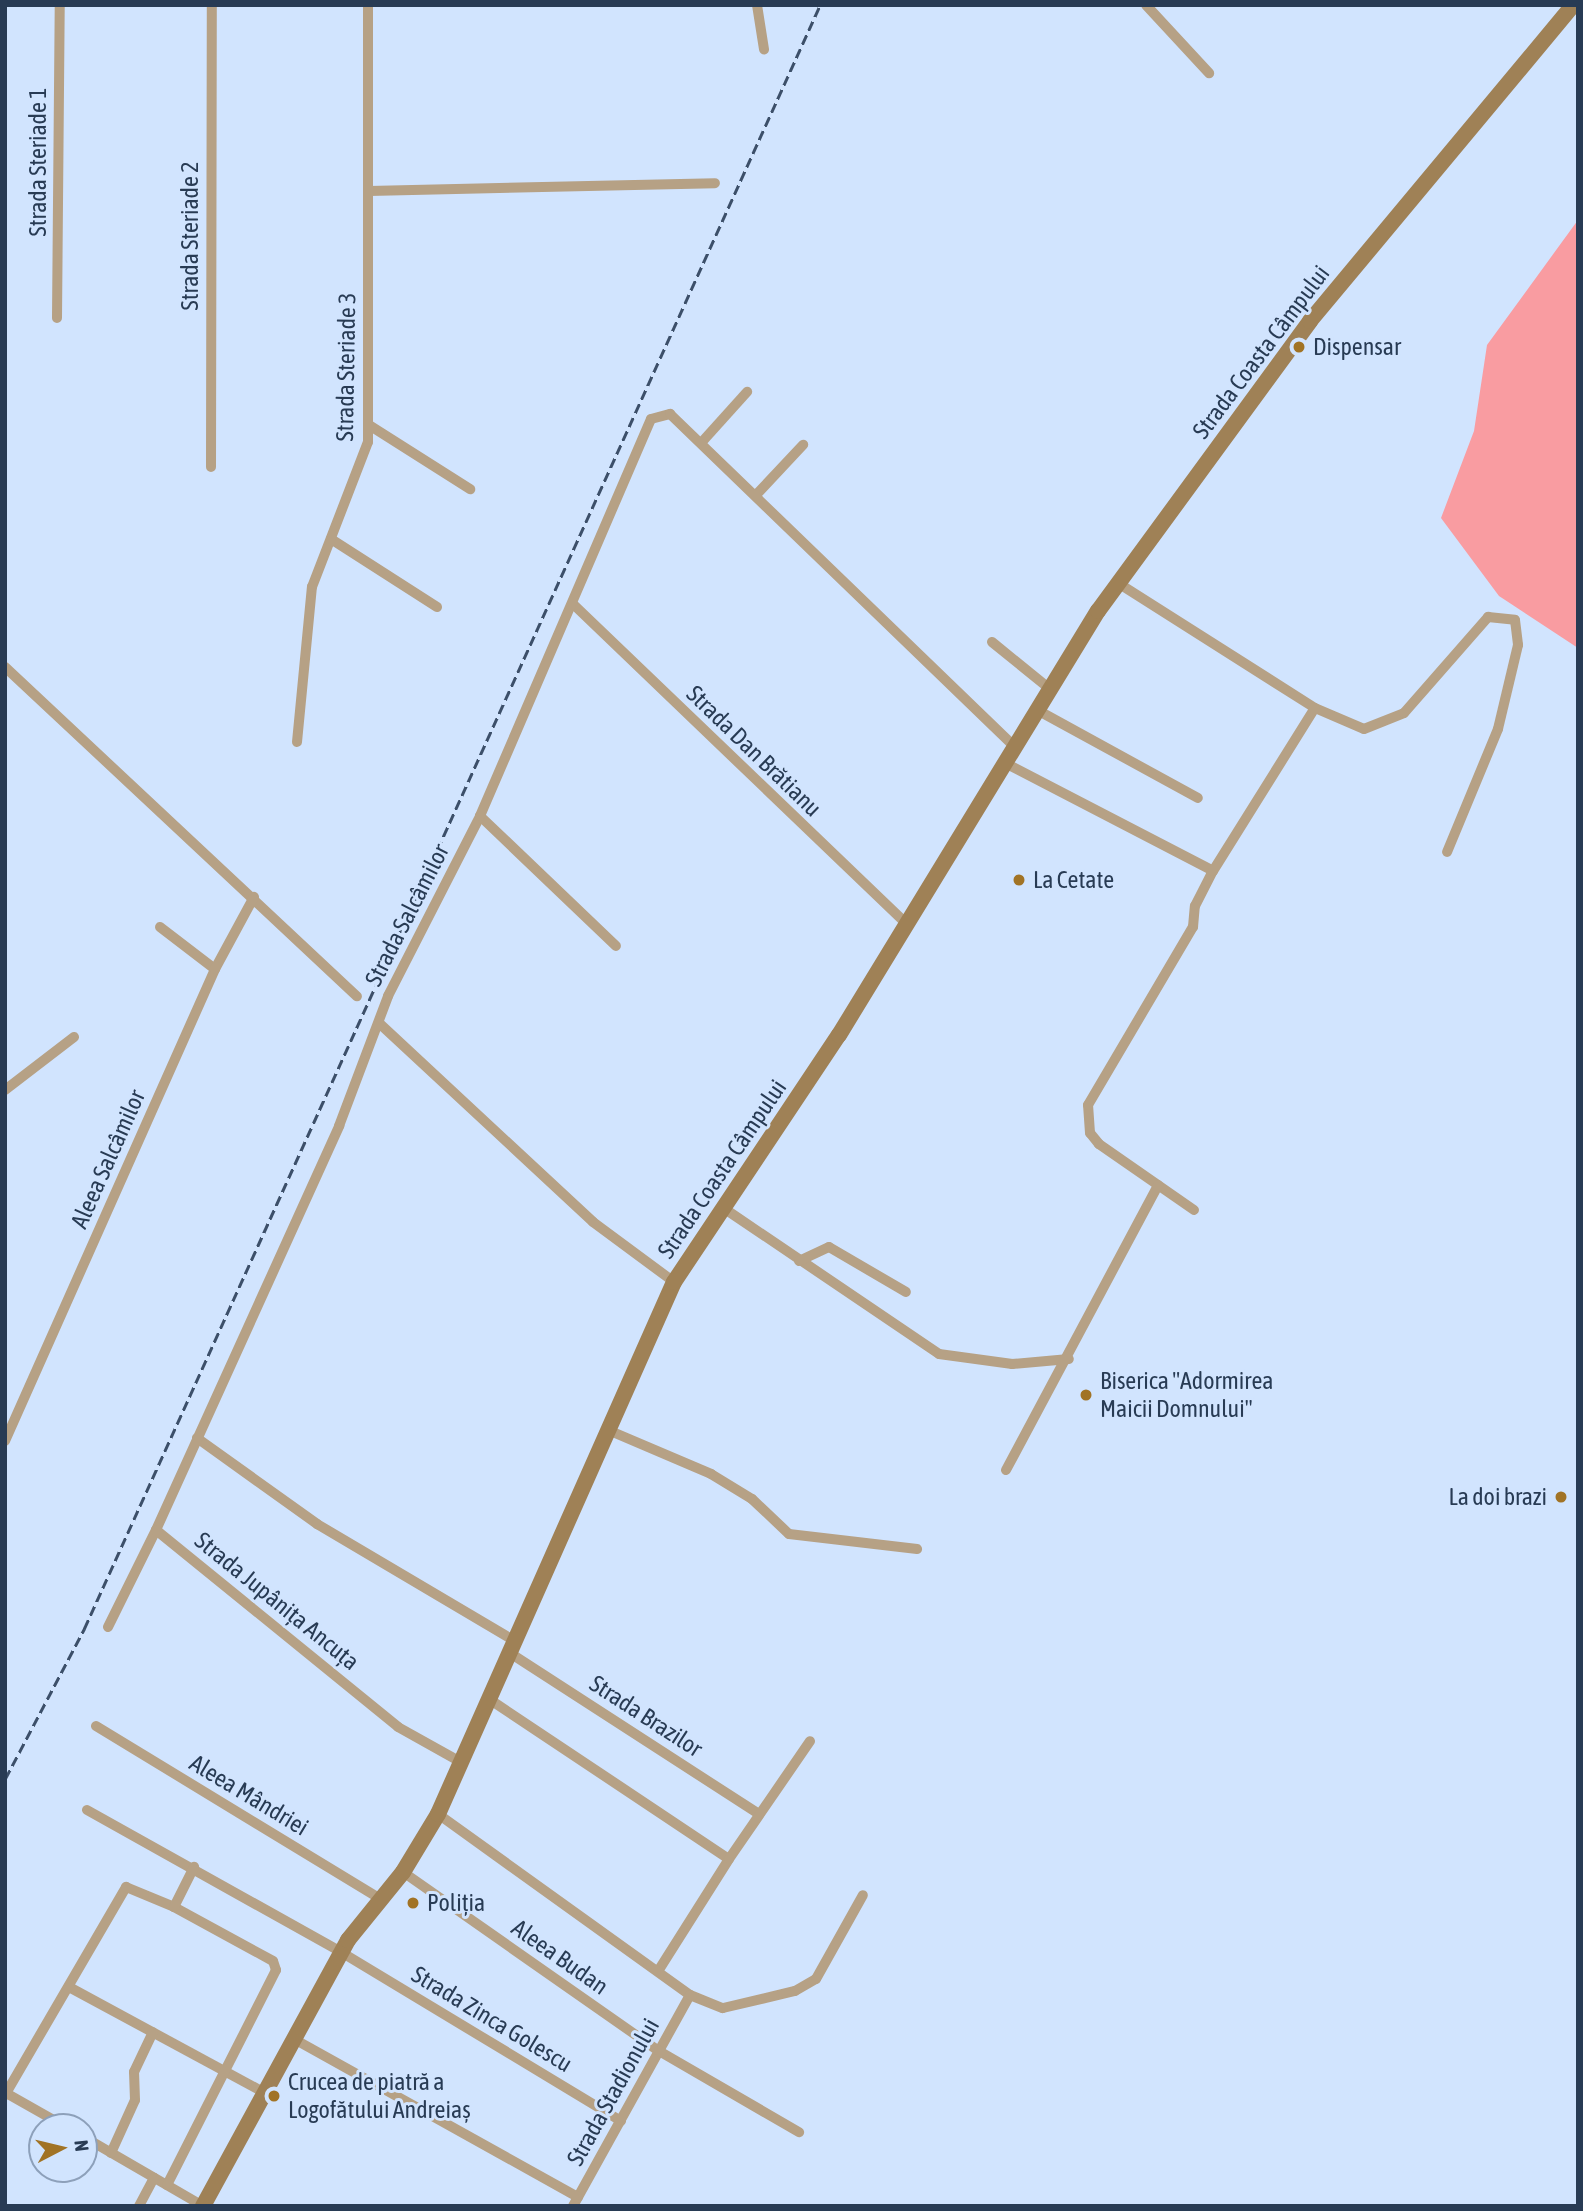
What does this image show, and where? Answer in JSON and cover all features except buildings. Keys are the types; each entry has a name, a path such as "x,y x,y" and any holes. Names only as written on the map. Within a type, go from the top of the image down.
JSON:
{"street":[{"name":"Strada Steriade 1","path":"57,318 60,5"},
{"name":"Strada Steriade 2","path":"211,467 212,5"},
{"name":"Strada Steriade 3","path":"297,742 312,587 366,455 369,425 368,5"},
{"path":"757,5 764,49"},
{"path":"1146,5 1209,73"},
{"name":"Strada Coasta Câmpului","path":"98,2145 203,2206 341,1952 402,1872 438,1814 674,1282 908,925 1118,583 1310,321 1573,5"},
{"path":"369,191 715,183"},
{"path":"747,393 701,443 1016,748"},
{"name":"Strada Salcâmilor","path":"156,1530 380,1023 480,816 573,604 641,437 659,414 670,414 701,443"},
{"path":"369,425 471,489"},
{"path":"756,495 803,445"},
{"path":"331,539 437,607"},
{"path":"1118,583 1315,708 1364,729 1382,727 1430,690 1488,617 1515,620 1518,645 1498,729 1447,852"},
{"name":"Strada Dan Brătianu","path":"573,604 908,925"},
{"path":"992,642 1051,690"},
{"path":"5,667 357,996"},
{"path":"1194,1210 1099,1144 1090,1133 1088,1105 1193,927 1195,906 1213,871 1315,708"},
{"path":"1039,711 1198,798"},
{"path":"1007,764 1213,871"},
{"path":"480,816 616,946"},
{"name":"Aleea Salcâmilor","path":"5,1441 215,969 254,897"},
{"path":"160,928 215,969"},
{"path":"380,1023 584,1214 674,1282"},
{"path":"5,1090 74,1037"},
{"path":"1006,1470 1069,1359 1158,1185"},
{"path":"722,1207 939,1354 1012,1364 1069,1359"},
{"path":"799,1261 829,1247 906,1292"},
{"path":"608,1430 711,1474 752,1499 789,1534 917,1549"},
{"path":"197,1438 317,1524 512,1647"},
{"path":"108,1627 156,1530"},
{"name":"Strada Jupânița Ancuța","path":"156,1530 382,1714 461,1762"},
{"name":"Strada Brazilor","path":"512,1647 759,1814"},
{"path":"489,1699 729,1859"},
{"name":"Aleea Mândriei","path":"96,1726 381,1899"},
{"path":"660,1968 729,1859 810,1741"},
{"path":"87,1810 194,1867 341,1952"},
{"path":"438,1814 660,1968 690,1995 723,2008 795,1991 816,1979 863,1895"},
{"path":"174,1907 194,1867"},
{"name":"Aleea Budan","path":"402,1872 659,2051 799,2132"},
{"path":"41,2113 6,2094 127,1886 174,1907 276,1965 223,2071 223,2084 167,2185"},
{"name":"Strada Zinca Golescu","path":"341,1952 621,2121"},
{"path":"69,1987 265,2093"},
{"name":"Strada Stadionului","path":"294,2039 575,2201 690,1995"},
{"path":"111,2153 135,2099 134,2072 153,2032"},
{"path":"139,2206 154,2178"}],"shaded area":[{"path":"1578,220 1578,648 1499,596 1441,518 1474,431 1487,345"}],"railway":[{"path":"5,1779 84,1629 820,5"}],"place":[{"name":"Dispensar","path":"1299,347"},
{"name":"La Cetate","path":"1019,880"},
{"name":"Biserica \"Adormirea Maicii Domnului\"","path":"1086,1395"},
{"name":"La doi brazi","path":"1561,1497"},
{"name":"Poliția","path":"413,1903"},
{"name":"Crucea de piatră a Logofătului Andreiaș","path":"274,2096"}]}
